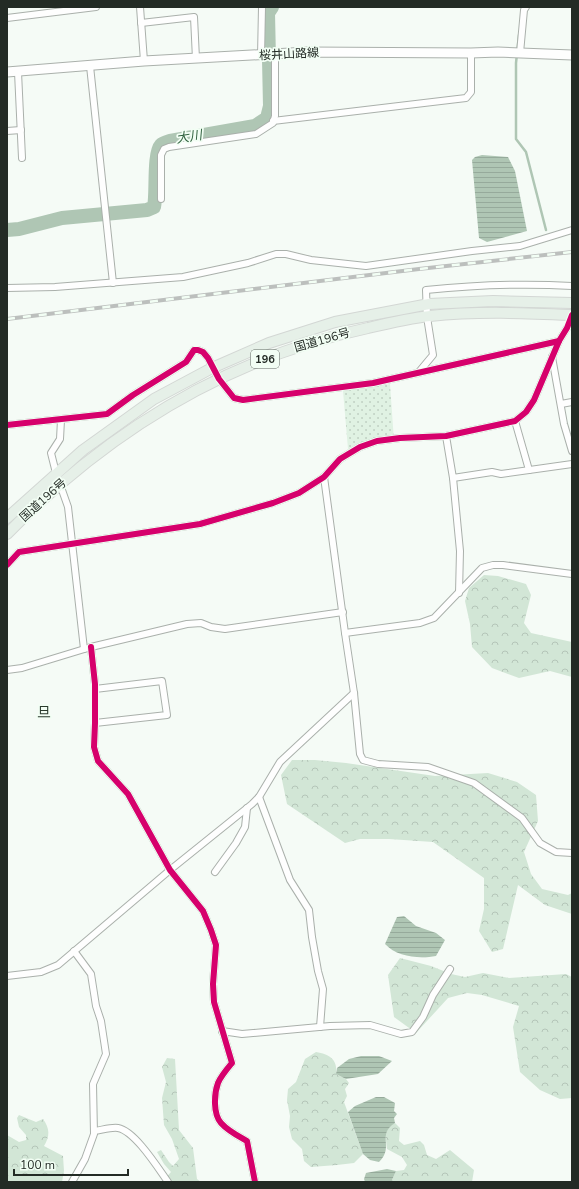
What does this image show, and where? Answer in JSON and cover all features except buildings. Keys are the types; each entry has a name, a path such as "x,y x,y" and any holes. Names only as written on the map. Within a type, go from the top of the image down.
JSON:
{"highway":[{"name":"国道196号","path":"7,518 56,473 102,435 154,399 212,368 269,343 335,322 426,304 493,301 572,303"},
{"name":"国道196号","path":"7,534 60,483 110,443 159,411 218,379 243,368 300,346 339,334 427,316 492,313 572,315"}],"main road":[{"name":"桜井山路線","path":"7,72 144,61 261,56 308,52 498,52 572,55"}],"street":[{"path":"7,18 96,7"},
{"path":"140,7 144,61"},
{"path":"261,56 262,7"},
{"path":"520,53 524,10 526,7"},
{"path":"141,23 194,17 196,59"},
{"path":"161,199 162,155 164,149 256,134 273,121 466,98 471,92 471,53"},
{"path":"273,121 275,116 275,55"},
{"path":"90,66 113,283"},
{"path":"18,72 22,158"},
{"path":"7,132 21,130"},
{"path":"7,288 55,288 183,277 248,264 276,254 286,254 311,260 366,266 472,251 520,246 572,230"},
{"path":"418,374 433,355 427,316 426,290 456,287 531,284 572,286"},
{"path":"7,565 19,552 200,524 273,503 299,493 324,477 340,459 360,447 377,441 446,436 514,421 526,412 534,400 559,341 567,328"},
{"path":"7,425 107,414 133,395 186,362 194,350 203,352 218,379 234,398 244,400 373,383 559,341"},
{"path":"552,357 564,424 572,451"},
{"path":"561,404 572,402"},
{"path":"61,420 60,439 51,453 56,473 68,507 84,649"},
{"path":"514,421 529,470"},
{"path":"446,436 453,478 460,551 459,593"},
{"path":"453,478 492,472 501,474 572,464"},
{"path":"324,477 354,693 360,754 363,760 378,764 428,766 474,783 522,818 540,843 556,852 572,853"},
{"path":"345,633 420,623 434,618 482,568 493,565 572,574"},
{"path":"7,670 22,668 91,647 187,624 201,624 225,629 343,612"},
{"path":"91,647 95,689 94,747 98,761 128,794 170,870 203,911 216,945 213,984 214,1002 232,1062 217,1084 215,1103 220,1122 230,1131 247,1141 255,1182"},
{"path":"95,689 162,681 167,715 95,723"},
{"path":"7,976 41,972 58,965 259,797 280,762 354,693"},
{"path":"259,797 290,880 309,910 318,971 324,989 320,1027"},
{"path":"215,872 245,828 247,808"},
{"path":"72,1182 85,1159 94,1131 93,1084 106,1054 91,974 74,951"},
{"path":"222,1031 242,1034 320,1027 370,1025 401,1034 412,1032 423,1017 433,995 450,969"},
{"path":"94,1131 109,1128 120,1128 134,1138 148,1152 168,1182"}],"green space":[{"path":"484,575 498,576 526,584 531,595 524,623 531,633 572,642 572,677 550,671 519,678 492,668 472,647 470,624 465,601 469,588"},
{"path":"292,760 315,760 346,763 435,776 488,773 517,782 536,795 538,821 524,852 531,874 542,889 568,895 572,893 572,914 545,905 518,885 503,949 492,952 479,931 484,909 484,878 433,842 360,839 345,843 287,804 281,775"},
{"path":"400,958 465,977 483,973 509,978 566,974 572,977 572,1098 560,1099 540,1090 520,1072 513,1027 519,1006 482,995 467,993 448,998 416,1033 394,1017 388,975"},
{"path":"316,1052 325,1054 332,1058 336,1065 336,1074 346,1079 349,1083 345,1089 347,1096 344,1102 363,1154 354,1163 311,1167 304,1161 302,1149 292,1139 289,1127 290,1116 287,1100 288,1089 296,1082 305,1059"},
{"path":"167,1058 175,1059 179,1130 193,1148 197,1179 201,1182 162,1182 171,1172 157,1152 161,1150 173,1166 179,1159 172,1139 164,1125 162,1098 166,1082 162,1067"},
{"path":"19,1115 36,1122 43,1119 47,1126 48,1132 44,1146 63,1156 64,1171 62,1182 7,1182 7,1135 19,1142 26,1140 26,1135 19,1127 17,1118"},
{"path":"395,1123 400,1128 399,1141 404,1145 420,1141 424,1145 427,1155 436,1159 450,1150 474,1170 472,1182 394,1182 392,1180 396,1171 404,1170 407,1165 402,1157 387,1149 386,1134 389,1128"}],"shaded area":[{"path":"482,155 508,157 515,171 527,231 487,242 479,238 472,160 475,157"},
{"path":"390,384 394,441 362,444 348,449 343,391"},
{"path":"404,916 416,926 436,933 445,940 436,956 409,956 396,952 385,944 397,917"},
{"path":"361,1056 379,1056 392,1061 378,1074 346,1079 336,1074 337,1068 349,1059"},
{"path":"376,1097 384,1097 395,1103 394,1111 397,1114 394,1118 395,1123 387,1132 386,1151 384,1157 379,1162 370,1160 363,1154 348,1112 355,1106"},
{"path":"387,1169 396,1171 392,1180 394,1182 365,1182 364,1179 366,1173"}],"waterway":[{"name":"大川","path":"7,230 19,229 62,218 147,210 154,207 157,157 162,144 170,141 255,126 267,118 270,106 268,13 272,7"},
{"path":"519,35 516,63 516,139 526,152 546,230"}],"tunnel":[{"path":"567,328 572,315"}],"railway":[{"path":"7,319 572,252"}],"cycle path":[{"path":"7,565 19,552 200,524 273,503 299,493 324,477 340,459 360,447 377,441 400,438 446,436 515,421 526,412 534,400 559,341 567,328 572,315"},
{"path":"7,425 107,414 133,395 186,362 194,350 203,352 208,358 219,379 234,398 243,400 373,383 559,341"},
{"path":"91,647 95,684 94,747 98,761 128,794 170,870 203,911 216,945 213,984 214,1002 232,1063 222,1075 218,1083 215,1098 215,1109 221,1123 233,1133 247,1141 255,1182"}],"district":[{"name":"旦","path":"44,712"}]}
